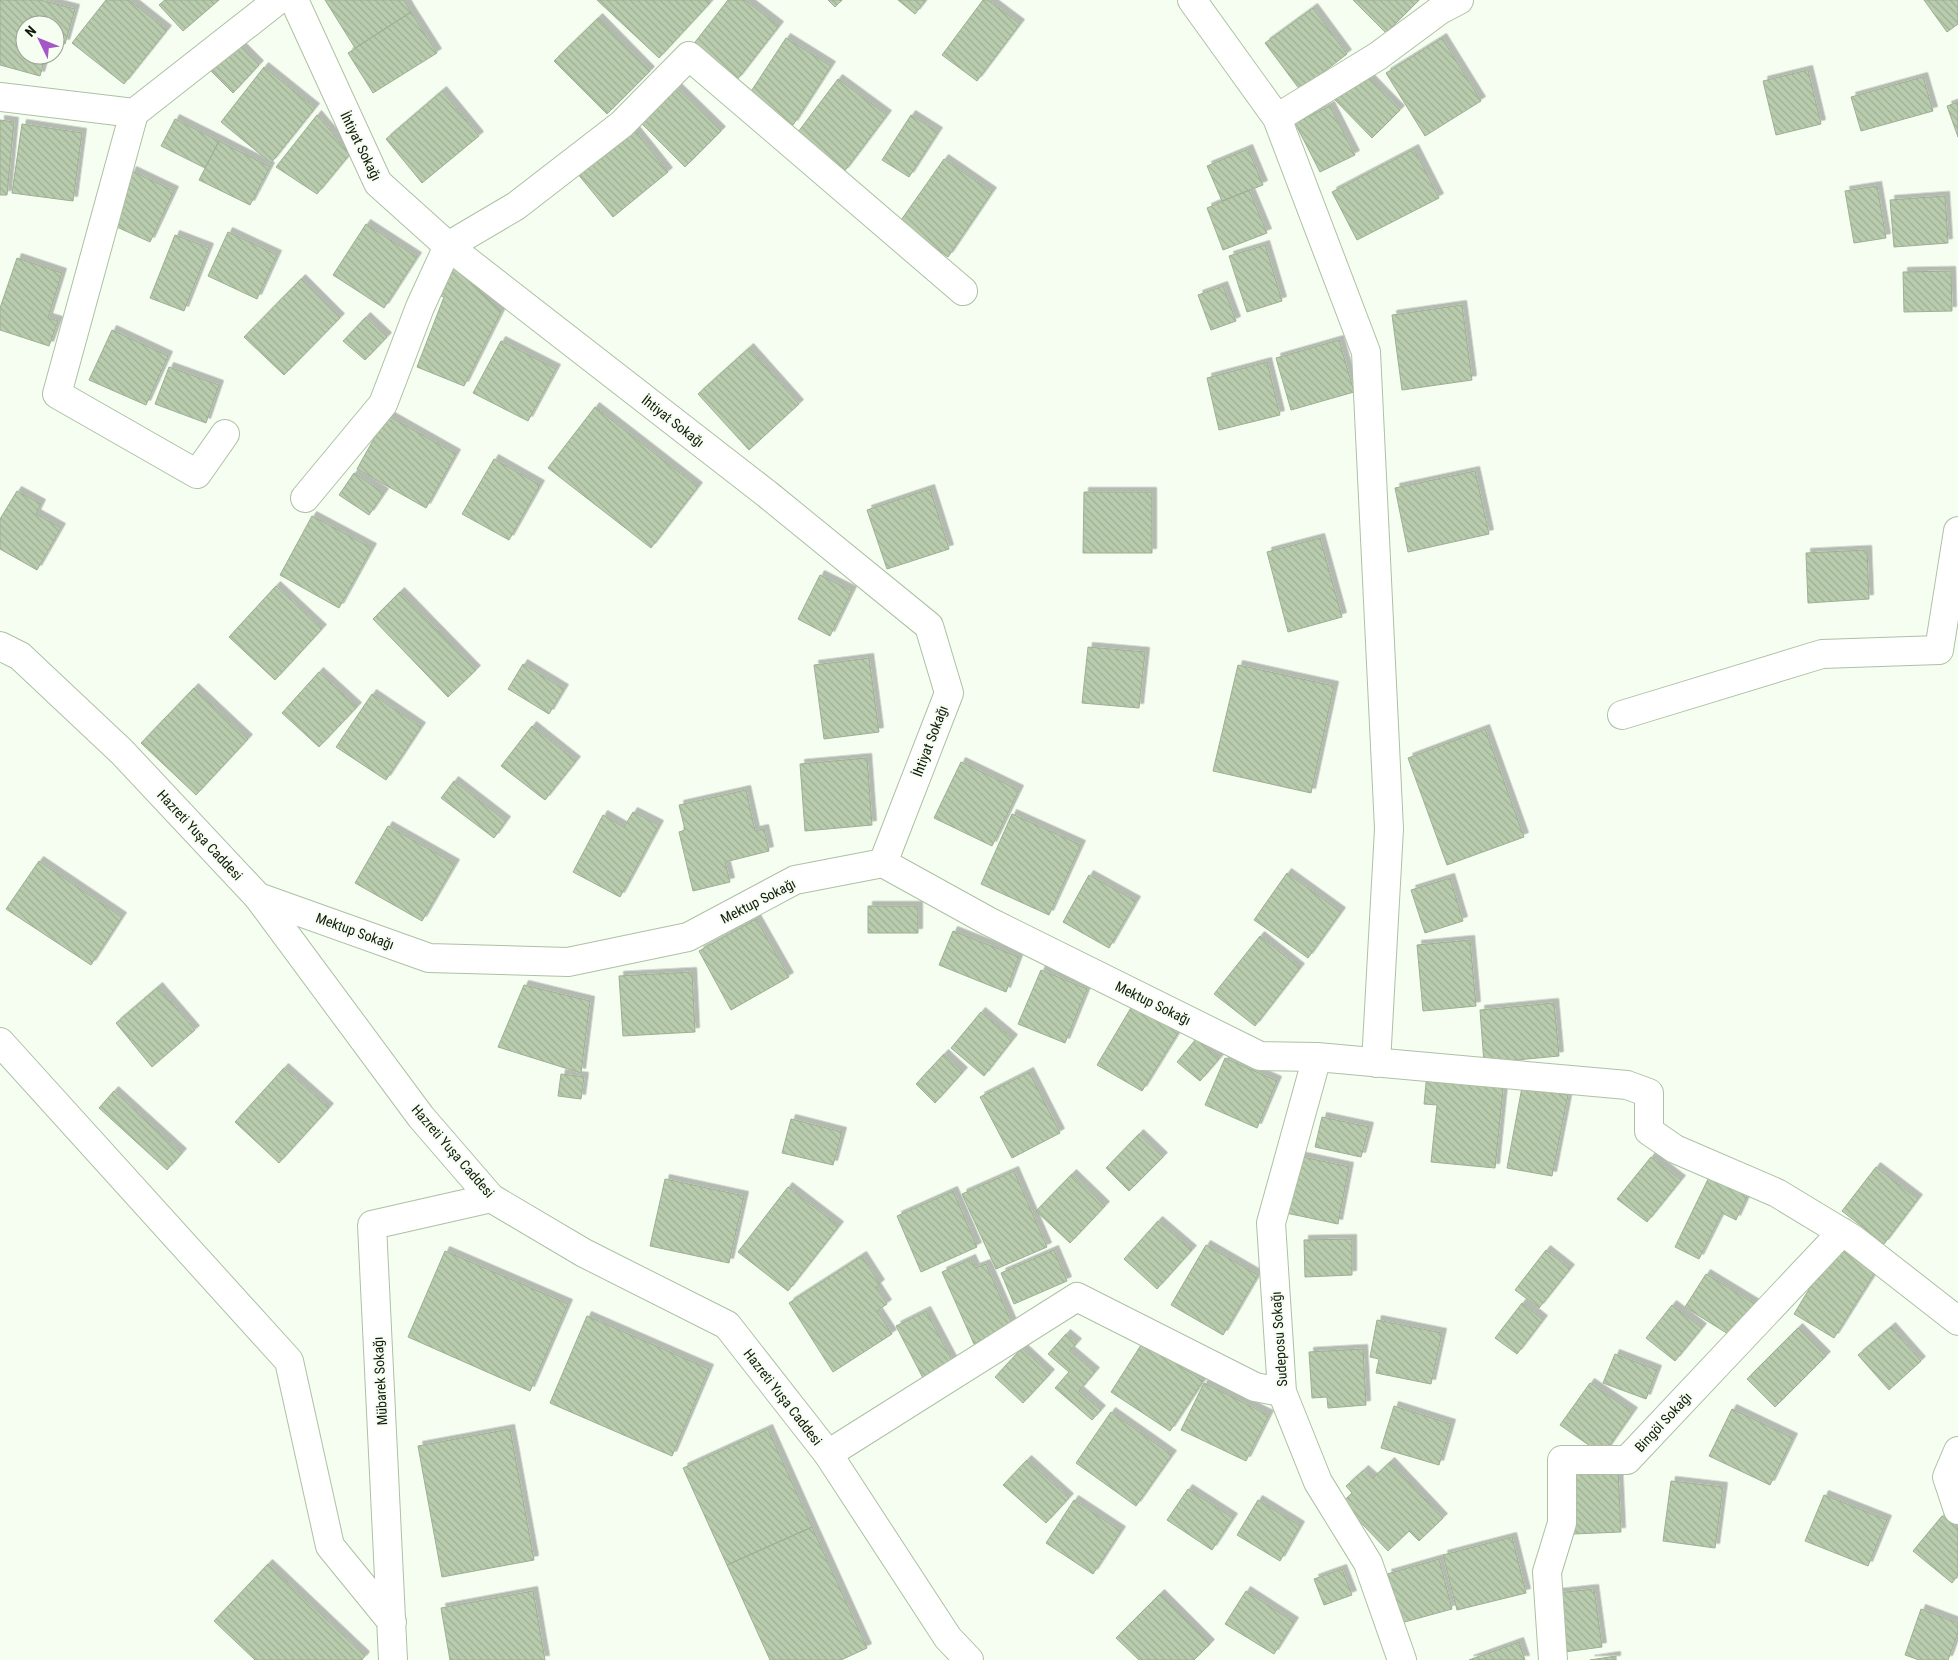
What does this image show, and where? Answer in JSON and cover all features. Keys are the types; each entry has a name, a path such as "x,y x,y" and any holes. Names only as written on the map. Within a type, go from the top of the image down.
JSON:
{"street":[{"path":"224,434 197,474 57,394 134,113 278,0"},
{"name":"İhtiyat Sokağı","path":"294,0 378,183 448,246 766,494 929,626 949,693 883,863"},
{"path":"1192,0 1278,118 1366,352 1389,829 1376,1063"},
{"path":"1278,118 1378,56 1440,10 1459,0"},
{"path":"305,498 384,404 420,307 448,246 516,206 622,124 689,56 963,291"},
{"path":"0,97 134,113"},
{"path":"1622,715 1822,654 1939,650 1958,531"},
{"name":"Hazreti Yuşa Caddesi","path":"0,646 20,656 122,752 258,897 421,1117 491,1198 584,1253 727,1325 828,1454 948,1638 969,1660"},
{"name":"Mektup Sokağı","path":"258,897 429,958 568,962 688,937 795,880 883,863 988,921 1260,1056 1317,1058 1627,1085 1649,1093 1649,1131 1675,1149 1776,1193 1842,1232"},
{"path":"0,1042 289,1361 330,1546 392,1622"},
{"name":"Sudeposu Sokağı","path":"1317,1058 1271,1222 1282,1392 1318,1482 1368,1563 1402,1660"},
{"name":"Mübarek Sokağı","path":"394,1660 372,1225 491,1198"},
{"path":"1842,1232 1958,1321"},
{"name":"Bingöl Sokağı","path":"1553,1660 1547,1572 1562,1523 1562,1460 1627,1460 1842,1232"},
{"path":"828,1454 1077,1297 1255,1387 1282,1392"},
{"path":"1958,1451 1947,1477 1958,1510"}],"building":[{"path":"0,0 40,0 75,9 65,44 65,15 15,15 15,65 43,65 40,76 0,65"},
{"path":"106,0 129,0 167,30 124,84 72,43"},
{"path":"165,0 219,0 183,31 159,5"},
{"path":"325,0 404,0 411,12 355,48"},
{"path":"597,0 707,0 710,3 659,58"},
{"path":"728,0 745,0 779,26 737,80 692,46"},
{"path":"828,0 842,0 835,7"},
{"path":"898,0 926,0 915,14"},
{"path":"983,0 988,0 1020,24 977,81 942,55"},
{"path":"1353,0 1419,0 1386,33"},
{"path":"1924,0 1958,0 1958,24 1947,32"},
{"path":"1313,8 1347,54 1300,90 1265,43"},
{"path":"411,12 437,53 373,93 348,53"},
{"path":"598,18 650,71 607,114 554,61"},
{"path":"786,38 831,66 793,125 748,96"},
{"path":"1442,38 1481,101 1425,136 1386,73"},
{"path":"237,43 259,65 233,93 211,71"},
{"path":"264,67 315,108 271,163 221,122"},
{"path":"1808,70 1821,124 1776,135 1763,81"},
{"path":"1362,71 1400,110 1372,138 1334,99"},
{"path":"1923,77 1933,111 1861,131 1851,97"},
{"path":"838,79 887,115 844,172 795,136"},
{"path":"673,84 721,131 685,167 638,120"},
{"path":"442,91 479,136 422,183 386,139"},
{"path":"1958,102 1958,137 1947,106"},
{"path":"1330,106 1355,155 1320,172 1295,123"},
{"path":"317,115 350,154 317,194 276,167"},
{"path":"911,115 938,132 909,177 882,160"},
{"path":"175,119 219,141 205,168 161,146"},
{"path":"0,120 14,122 7,195 0,195"},
{"path":"22,124 82,133 73,201 12,193"},
{"path":"632,127 668,172 613,217 577,173"},
{"path":"219,141 270,167 250,205 199,180"},
{"path":"1248,149 1263,185 1222,201 1207,166"},
{"path":"1414,149 1439,198 1357,240 1332,192"},
{"path":"944,159 992,192 948,257 899,223"},
{"path":"132,171 174,191 150,242 108,223"},
{"path":"1877,186 1886,238 1854,243 1845,191"},
{"path":"1249,190 1267,233 1223,250 1207,208"},
{"path":"1945,196 1948,243 1894,247 1890,200"},
{"path":"366,224 417,257 384,308 333,275"},
{"path":"228,232 277,255 257,299 208,276"},
{"path":"175,235 209,248 184,311 150,298"},
{"path":"1265,245 1282,301 1247,312 1229,256"},
{"path":"17,258 62,273 48,318 58,321 49,346 0,330 0,308"},
{"path":"449,260 501,312 464,386 417,367 444,297 436,294"},
{"path":"1951,271 1952,311 1904,312 1903,272"},
{"path":"301,279 340,318 284,375 244,337"},
{"path":"1223,286 1236,321 1211,330 1198,295"},
{"path":"1462,305 1472,380 1402,390 1392,315"},
{"path":"366,317 387,337 365,360 343,341"},
{"path":"112,330 168,356 146,405 89,380"},
{"path":"1339,340 1354,392 1291,410 1276,358"},
{"path":"501,341 556,369 528,421 473,393"},
{"path":"749,348 799,404 749,450 698,394"},
{"path":"1267,362 1280,415 1219,430 1207,378"},
{"path":"169,367 219,385 206,423 155,404"},
{"path":"595,407 698,487 651,548 548,468"},
{"path":"387,415 456,454 426,508 357,469"},
{"path":"494,459 540,485 509,540 462,514"},
{"path":"1475,471 1489,534 1408,552 1395,488"},
{"path":"354,473 384,493 369,515 339,495"},
{"path":"930,489 949,549 887,569 867,510"},
{"path":"17,491 41,504 36,514 61,528 37,570 0,549 0,519"},
{"path":"1084,492 1152,492 1152,553 1083,553"},
{"path":"312,516 372,548 339,608 280,575"},
{"path":"1320,538 1342,617 1288,632 1267,552"},
{"path":"1867,550 1869,599 1808,603 1806,553"},
{"path":"820,575 852,591 830,636 798,619"},
{"path":"276,586 322,629 275,680 229,637"},
{"path":"400,592 476,670 448,697 373,619"},
{"path":"1088,647 1145,652 1139,708 1082,703"},
{"path":"869,658 879,732 824,739 814,665"},
{"path":"523,664 564,689 549,714 508,689"},
{"path":"1238,665 1334,686 1311,793 1213,771"},
{"path":"319,672 357,707 319,747 282,713"},
{"path":"194,688 248,739 196,795 141,743"},
{"path":"372,694 421,727 386,780 336,747"},
{"path":"532,726 576,761 545,800 501,766"},
{"path":"1485,729 1524,837 1447,865 1408,758"},
{"path":"867,758 872,825 805,831 800,764"},
{"path":"961,762 1019,790 992,846 934,818"},
{"path":"454,781 506,821 494,838 441,798"},
{"path":"746,790 755,831 764,829 769,851 725,862 730,882 693,891 679,832 685,830 679,805"},
{"path":"633,812 659,825 620,897 573,872 603,815 624,827"},
{"path":"1012,814 1081,845 1049,915 981,884"},
{"path":"388,826 455,864 422,921 355,883"},
{"path":"39,861 122,917 91,965 6,909"},
{"path":"1287,873 1341,912 1308,958 1254,920"},
{"path":"1089,875 1136,901 1109,948 1063,922"},
{"path":"1450,878 1463,921 1425,933 1411,890"},
{"path":"868,906 918,906 918,933 868,933"},
{"path":"756,919 789,977 731,1010 699,951"},
{"path":"953,931 1019,957 1006,992 939,965"},
{"path":"1260,936 1300,968 1255,1026 1214,994"},
{"path":"1470,940 1476,1006 1423,1011 1417,945"},
{"path":"1041,970 1087,989 1065,1043 1018,1024"},
{"path":"692,972 695,1032 623,1036 619,976"},
{"path":"524,985 590,1001 581,1073 498,1047"},
{"path":"158,987 195,1030 152,1067 116,1023"},
{"path":"1135,1001 1181,1028 1142,1091 1097,1065"},
{"path":"1554,1003 1559,1056 1484,1063 1480,1010"},
{"path":"981,1012 1013,1039 984,1076 951,1048"},
{"path":"1196,1039 1219,1059 1200,1081 1177,1062"},
{"path":"944,1054 963,1072 935,1103 916,1084"},
{"path":"1225,1058 1277,1081 1257,1128 1205,1105"},
{"path":"284,1068 329,1108 279,1163 235,1122"},
{"path":"1029,1072 1060,1133 1012,1158 980,1097"},
{"path":"1427,1073 1504,1080 1495,1168 1431,1162 1437,1105 1424,1104"},
{"path":"561,1074 584,1077 581,1099 558,1096"},
{"path":"1522,1087 1568,1095 1552,1176 1507,1168"},
{"path":"114,1091 182,1153 167,1170 99,1108"},
{"path":"1322,1117 1369,1127 1361,1157 1315,1147"},
{"path":"791,1119 842,1132 833,1165 782,1153"},
{"path":"1139,1134 1163,1157 1129,1191 1106,1168"},
{"path":"1298,1156 1349,1167 1338,1224 1286,1213"},
{"path":"1651,1157 1681,1180 1647,1222 1617,1199"},
{"path":"1876,1167 1918,1199 1884,1244 1842,1211"},
{"path":"1014,1171 1047,1247 996,1269 962,1194"},
{"path":"1711,1173 1749,1192 1736,1220 1722,1213 1699,1259 1675,1247"},
{"path":"1072,1174 1105,1206 1070,1243 1036,1211"},
{"path":"665,1179 744,1196 729,1263 650,1246"},
{"path":"788,1187 839,1226 788,1291 738,1252"},
{"path":"953,1191 977,1247 921,1272 897,1216"},
{"path":"1158,1221 1192,1250 1157,1289 1124,1259"},
{"path":"1352,1239 1352,1275 1305,1277 1304,1240"},
{"path":"1837,1243 1878,1268 1834,1338 1794,1314"},
{"path":"1206,1245 1258,1275 1223,1335 1171,1305"},
{"path":"1054,1250 1067,1281 1014,1304 1001,1273"},
{"path":"1546,1250 1570,1269 1539,1308 1515,1290"},
{"path":"445,1251 568,1304 530,1391 408,1337"},
{"path":"862,1256 880,1284 876,1287 887,1304 877,1311 892,1334 833,1372 789,1303"},
{"path":"971,1259 975,1268 986,1264 1013,1326 974,1344 942,1272"},
{"path":"1706,1274 1757,1305 1736,1339 1685,1307"},
{"path":"1522,1303 1543,1320 1517,1354 1495,1338"},
{"path":"1672,1305 1702,1328 1675,1361 1646,1338"},
{"path":"926,1311 954,1364 924,1380 896,1326"},
{"path":"587,1316 709,1369 672,1456 550,1403"},
{"path":"1377,1320 1442,1333 1431,1384 1376,1373 1379,1359 1370,1357"},
{"path":"1891,1327 1921,1361 1889,1390 1858,1355"},
{"path":"1798,1328 1826,1356 1775,1407 1747,1379"},
{"path":"1066,1334 1077,1343 1070,1351 1095,1372 1079,1391 1101,1410 1092,1420 1055,1388 1069,1372 1048,1354"},
{"path":"1143,1342 1203,1381 1170,1431 1111,1392"},
{"path":"1022,1348 1050,1374 1023,1403 995,1377"},
{"path":"1363,1349 1366,1405 1328,1408 1327,1397 1312,1398 1309,1352"},
{"path":"1615,1354 1657,1370 1646,1399 1603,1383"},
{"path":"1204,1383 1269,1415 1246,1461 1181,1430"},
{"path":"1590,1383 1633,1412 1603,1455 1560,1425"},
{"path":"1394,1406 1451,1424 1439,1465 1381,1448"},
{"path":"1732,1409 1793,1438 1770,1485 1709,1456"},
{"path":"1111,1412 1172,1455 1136,1506 1076,1463"},
{"path":"510,1429 534,1560 442,1577 418,1446"},
{"path":"768,1429 812,1527 727,1565 683,1468"},
{"path":"1027,1460 1069,1498 1046,1523 1003,1485"},
{"path":"1390,1462 1443,1518 1419,1541 1409,1531 1388,1551 1342,1503 1352,1493 1346,1486 1364,1470 1373,1478"},
{"path":"1618,1470 1621,1532 1573,1534 1570,1472"},
{"path":"1671,1481 1723,1487 1715,1548 1663,1541"},
{"path":"1188,1489 1233,1518 1212,1550 1167,1520"},
{"path":"1824,1495 1887,1520 1868,1566 1805,1541"},
{"path":"1074,1500 1121,1531 1093,1574 1046,1543"},
{"path":"1258,1500 1300,1526 1280,1561 1237,1535"},
{"path":"1942,1516 1958,1529 1958,1575 1952,1583 1913,1551"},
{"path":"812,1527 867,1648 841,1660 770,1660 727,1565"},
{"path":"1512,1537 1526,1593 1457,1610 1443,1555"},
{"path":"1439,1559 1452,1609 1401,1623 1387,1574"},
{"path":"268,1564 365,1656 362,1660 255,1660 214,1621"},
{"path":"1342,1569 1352,1595 1324,1605 1314,1579"},
{"path":"1594,1589 1602,1647 1564,1652 1557,1593"},
{"path":"533,1591 545,1660 450,1660 441,1608"},
{"path":"1246,1591 1294,1622 1274,1654 1225,1624"},
{"path":"1160,1594 1210,1644 1194,1660 1139,1660 1116,1638"},
{"path":"1921,1609 1958,1623 1958,1633 1948,1660 1919,1660 1905,1655"},
{"path":"1519,1642 1525,1660 1469,1660"},
{"path":"1616,1656 1616,1660 1590,1660"}]}
